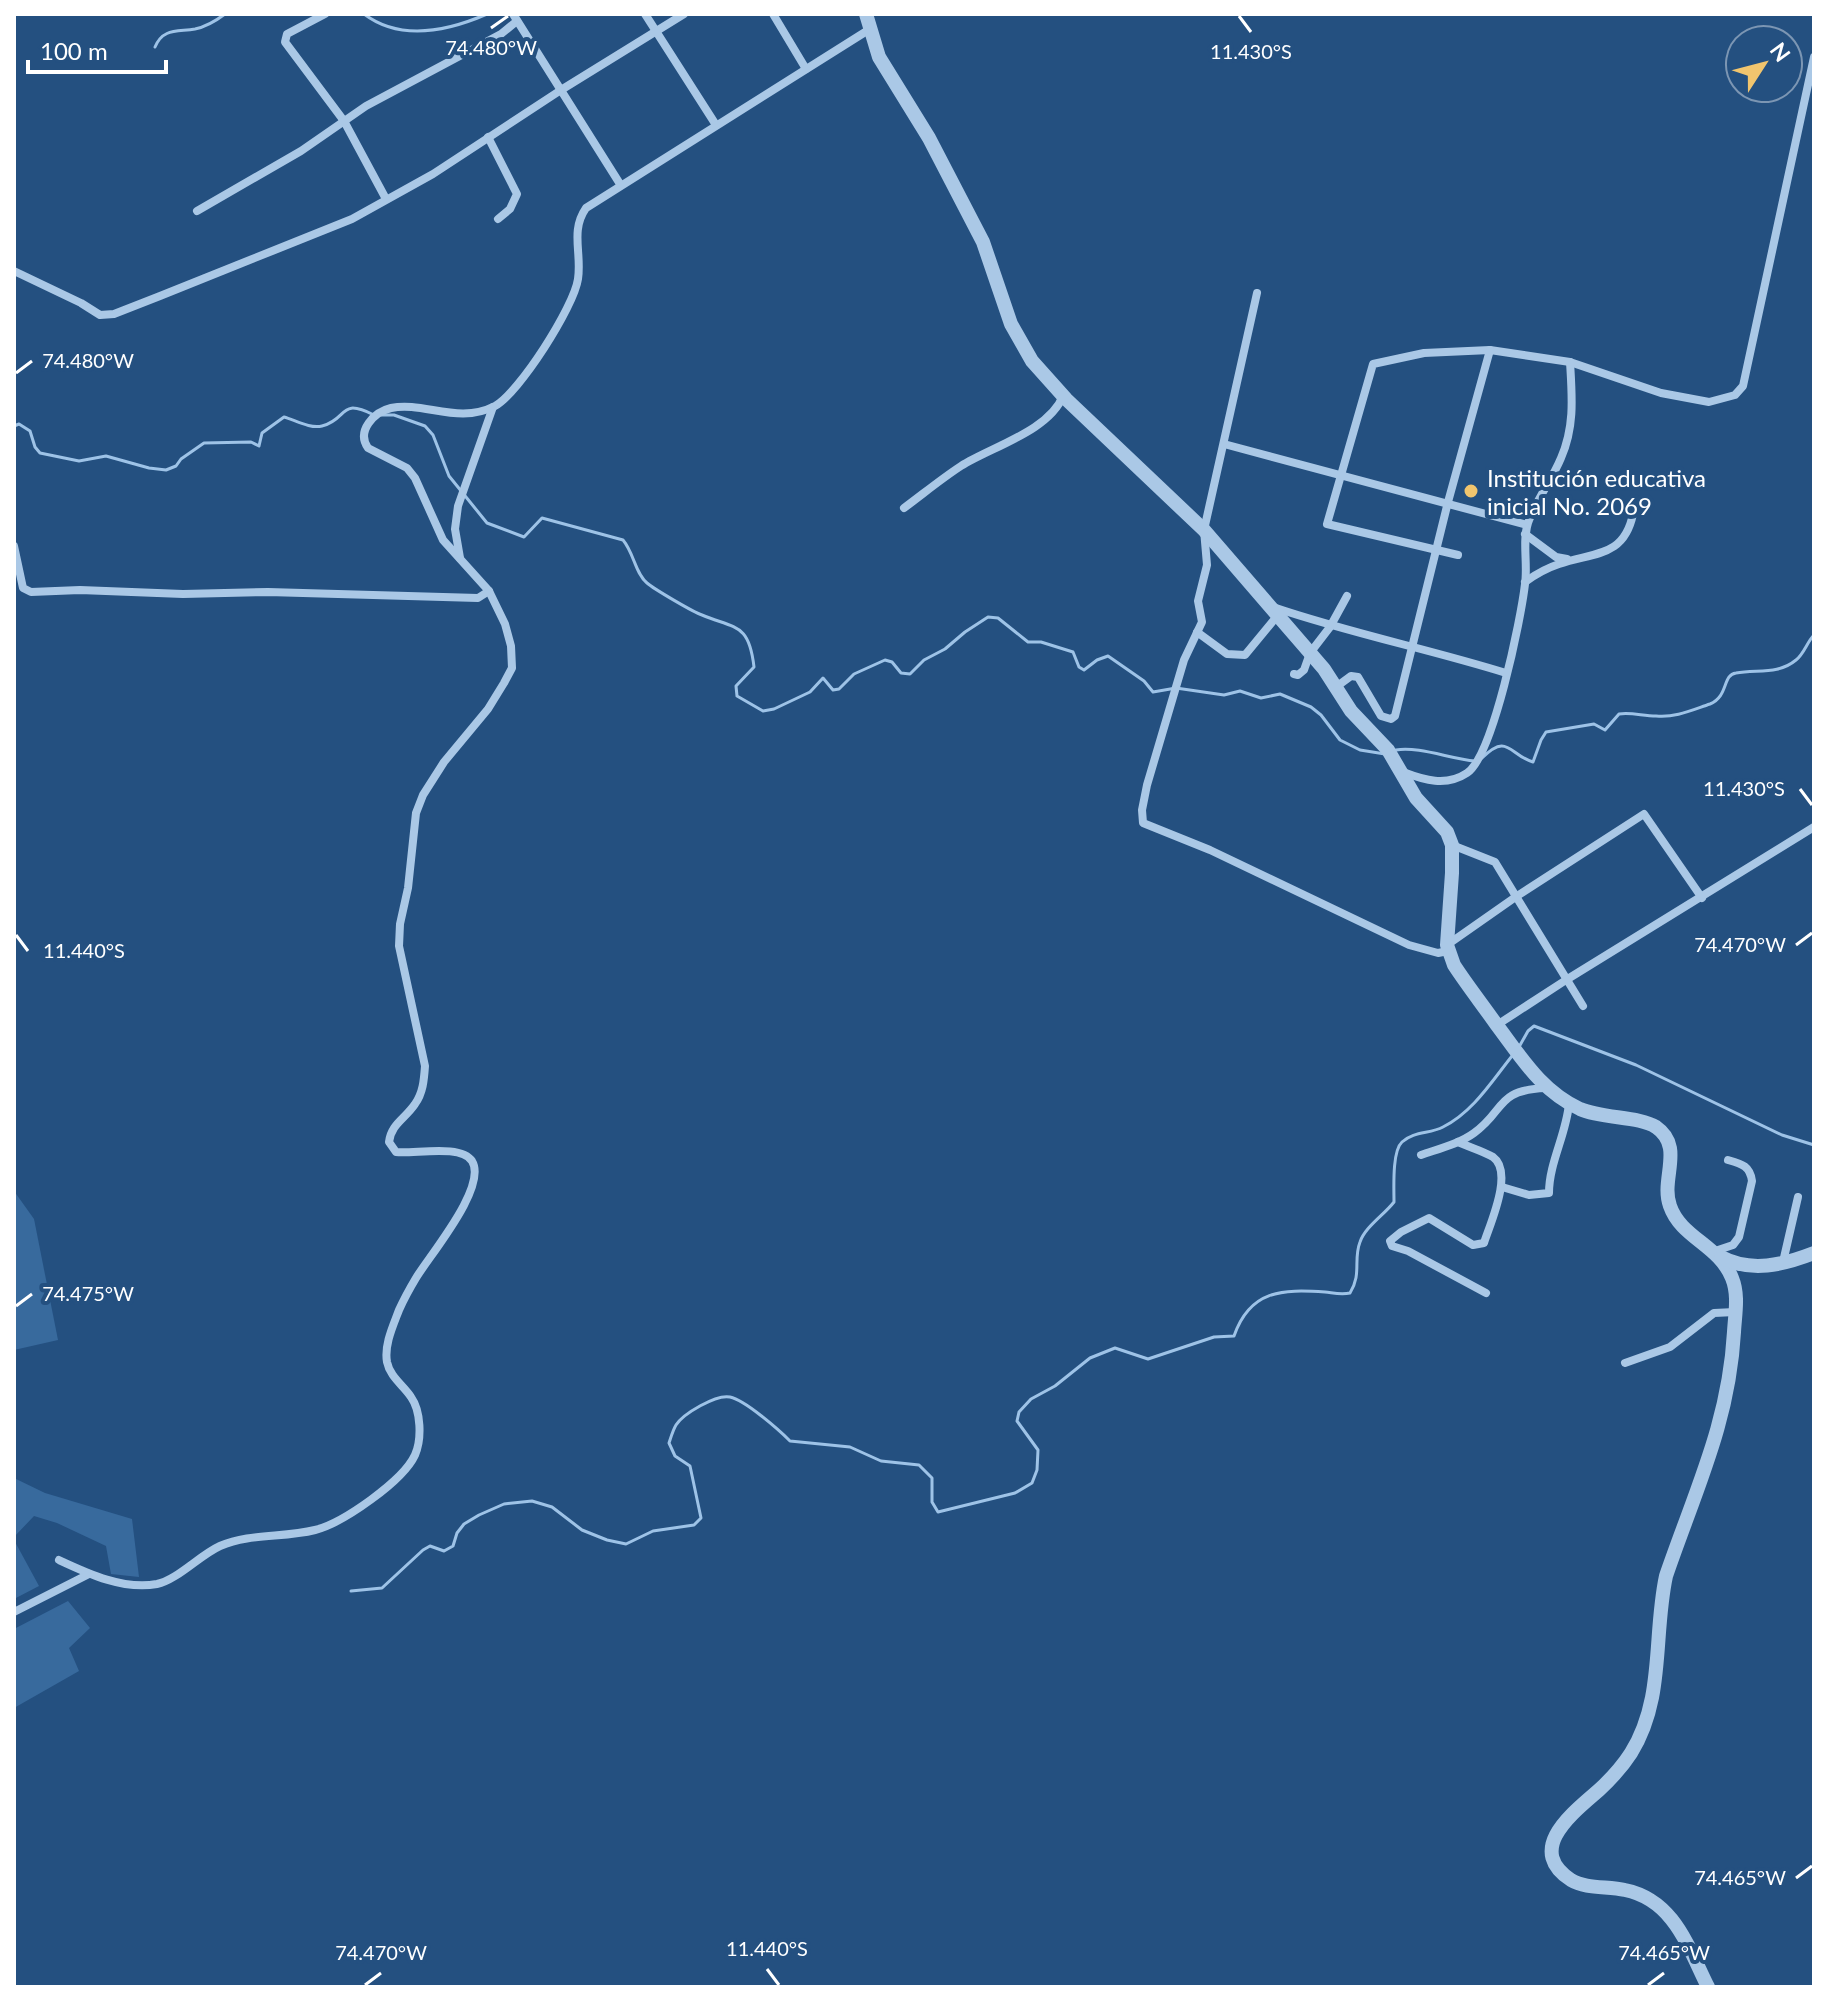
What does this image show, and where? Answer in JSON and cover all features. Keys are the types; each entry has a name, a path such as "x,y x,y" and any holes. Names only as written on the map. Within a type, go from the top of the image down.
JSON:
{"street":[{"path":"325,14 287,34 285,42 344,121 386,199"},
{"path":"645,14 716,125"},
{"path":"14,271 100,315 114,314 352,219 433,174 684,14"},
{"path":"773,14 806,69"},
{"path":"197,211 243,186 366,106 501,34 515,18 620,184"},
{"path":"59,1560 112,1581 156,1584 166,1581 221,1546 262,1535 315,1530 371,1500 397,1479 416,1453 418,1409 387,1365 389,1339 416,1277 457,1220 475,1168 470,1157 464,1154 454,1151 396,1152 389,1142 394,1125 417,1102 424,1084 425,1066 399,946 400,924 408,888 416,813 423,795 444,762 488,709 512,668 511,646 505,624 489,591 443,540 415,478 407,468 368,448 364,442 364,431 375,415 392,408 471,413 493,407 516,389 575,293 579,270 576,231 581,215 597,199 620,184 806,69 868,21 879,57 929,138 983,242 1022,347 1063,396 1204,530 1310,653 1351,711 1382,743 1416,798 1447,832 1452,845 1448,948 1454,965 1517,1052 1546,1088 1569,1104 1609,1118 1644,1122 1662,1132 1671,1148 1667,1189 1671,1209 1692,1235 1718,1254 1737,1265 1749,1267 1783,1263 1814,1253"},
{"path":"1458,555 1327,524 1373,364 1424,353 1490,350 1570,362 1661,393 1709,402 1735,395 1743,386 1814,57"},
{"path":"488,137 517,194 510,209 498,219"},
{"path":"1257,293 1204,530 1207,565 1198,601 1203,618 1184,660 1147,785 1143,823 1212,851 1409,945 1438,953 1517,896 1644,814 1702,898"},
{"path":"1336,687 1351,676 1358,677 1381,716 1391,719 1395,716 1448,502 1490,350"},
{"path":"1400,771 1426,781 1450,780 1467,773 1478,761 1506,673 1525,582 1527,525 1562,456 1573,414 1570,362"},
{"path":"904,508 961,466 1024,433 1054,412 1063,396"},
{"path":"460,558 455,529 458,506 493,407"},
{"path":"1224,444 1527,525"},
{"path":"1525,582 1538,573 1572,560 1597,556 1624,538 1633,514"},
{"path":"1512,521 1556,557 1572,560"},
{"path":"14,546 23,588 31,592 268,592 478,598 489,591"},
{"path":"1294,674 1298,675 1304,670 1310,653 1330,627 1347,596"},
{"path":"1273,610 1506,673"},
{"path":"1197,632 1227,654 1245,655 1273,610"},
{"path":"1497,1025 1814,827"},
{"path":"1452,845 1495,862 1583,1006"},
{"path":"1421,1155 1475,1133 1508,1097 1521,1090 1546,1088"},
{"path":"1502,1187 1529,1195 1549,1193 1549,1178 1567,1126 1569,1104"},
{"path":"1458,1142 1498,1161 1502,1171 1502,1187 1484,1243 1473,1245 1429,1218 1392,1237 1390,1241 1392,1246 1408,1251 1486,1293"},
{"path":"1718,1254 1733,1245 1739,1237 1752,1181 1744,1164 1728,1160"},
{"path":"1783,1263 1798,1197"},
{"path":"1708,1987 1681,1932 1662,1907 1636,1893 1576,1883 1558,1867 1553,1849 1561,1823 1621,1766 1642,1734 1649,1715 1659,1659 1664,1586 1716,1440 1731,1372 1736,1290 1718,1254"},
{"path":"1625,1363 1670,1347 1714,1313 1735,1312"},
{"path":"14,1612 89,1574"}],"shaded area":[{"path":"14,1191 34,1219 58,1340 14,1350"},
{"path":"14,1478 45,1493 132,1519 139,1577 111,1574 106,1546 57,1523 34,1516 14,1537"},
{"path":"14,1540 39,1586 14,1599"},
{"path":"68,1601 90,1628 69,1648 79,1671 14,1708 14,1629"}],"waterway":[{"path":"155,47 166,34 199,28 225,14"},
{"path":"364,14 378,23 409,31 441,29 487,14"},
{"path":"14,426 19,424 30,431 40,453 79,461 106,456 166,470 176,466 204,443 251,442 259,446 262,433 284,417 317,427 331,423 349,409 374,415"},
{"path":"382,415 394,415 425,426 433,435 449,476 487,523 524,537 542,518 623,540 647,583 691,610 739,630 749,642 754,667 736,686 737,696 763,711 810,692 823,678 833,690 839,689 854,674 885,660 892,662 901,673 910,674 924,660 945,649 988,617 998,618 1028,642 1041,642 1073,652 1079,667 1084,670 1108,656 1144,681 1153,692 1176,688 1224,695 1240,691 1261,698 1280,694 1311,707 1340,740 1360,750 1385,754"},
{"path":"1482,758 1491,750 1503,746 1533,762 1546,732 1594,724 1605,730 1619,714 1670,716 1710,704 1720,696 1732,675 1775,670 1789,665 1799,657 1814,635"},
{"path":"1396,750 1414,750 1475,761"},
{"path":"1519,1047 1534,1026 1636,1065 1782,1135 1814,1145"},
{"path":"351,1591 382,1588 423,1550 430,1546 444,1551 453,1546 464,1524 504,1504 532,1501 552,1507 582,1530 626,1544 653,1531 694,1525 701,1518 690,1466 675,1456 669,1443 676,1425 685,1416 700,1406 724,1397 744,1404 790,1441 850,1447 881,1461 919,1465 932,1478 932,1502 938,1512 1015,1493 1032,1483 1037,1470 1038,1450 1017,1421 1019,1412 1031,1399 1055,1386 1090,1358 1115,1348 1148,1359 1214,1337 1234,1336 1249,1309 1258,1301 1282,1292 1350,1293 1356,1280 1362,1237 1394,1202 1394,1170 1402,1142 1454,1121 1481,1095 1512,1056"}],"place":[{"name":"Institución educativa inicial No. 2069","path":"1471,491"}]}
